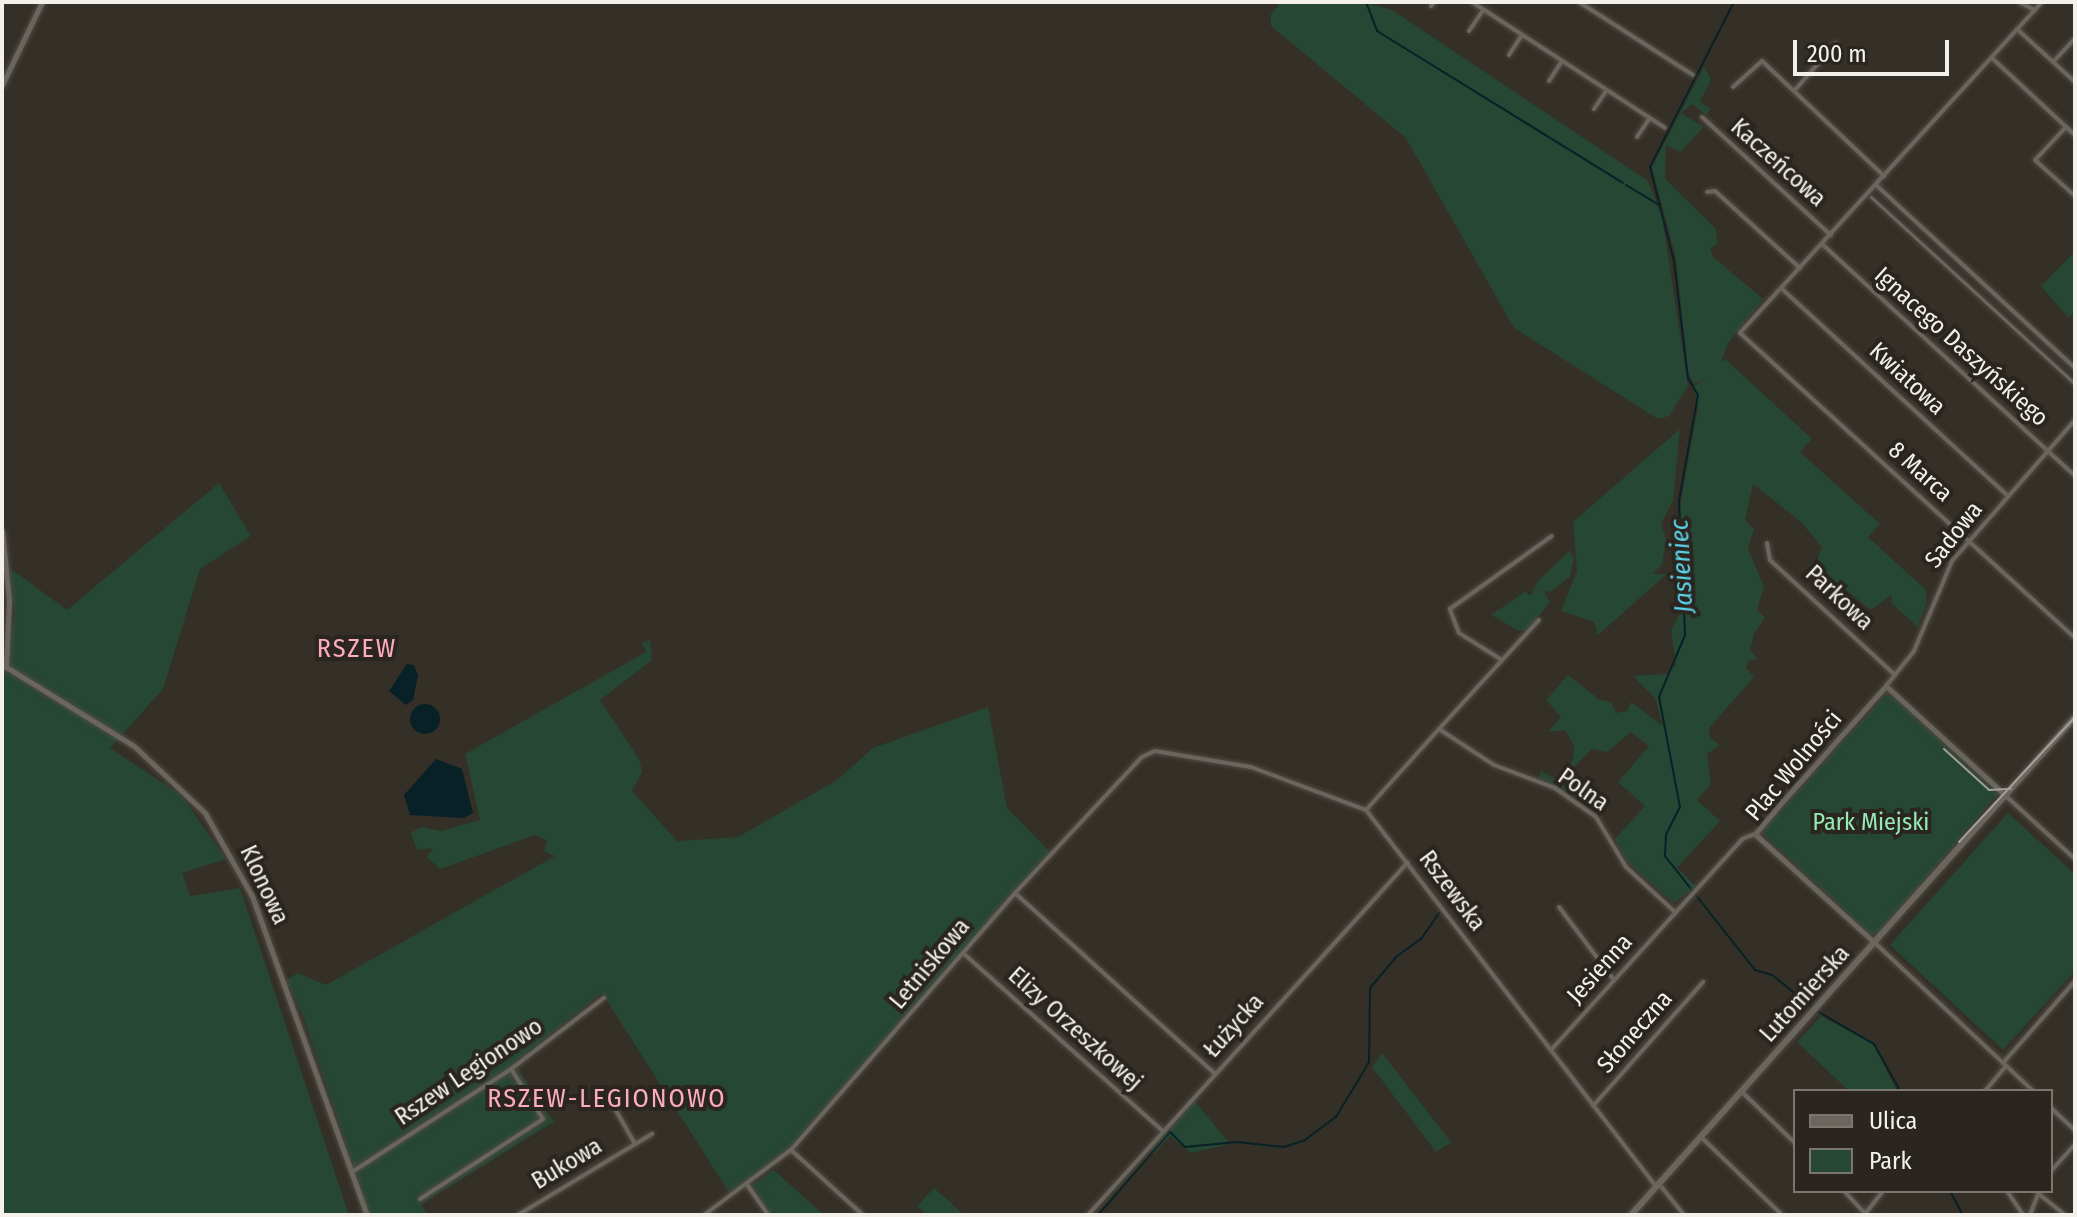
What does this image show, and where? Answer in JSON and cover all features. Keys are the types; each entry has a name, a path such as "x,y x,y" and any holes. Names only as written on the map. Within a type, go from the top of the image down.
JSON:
{"main road":[{"name":"Lutomierska","path":"1631,1215 2075,717"}],"street":[{"path":"2,85 42,2"},
{"path":"1472,2 1665,128"},
{"path":"1579,2 1693,75"},
{"path":"2019,2 2035,10"},
{"path":"1781,288 2042,2"},
{"path":"1469,31 1483,10"},
{"path":"2017,29 2075,82"},
{"path":"1509,55 1522,35"},
{"path":"2053,62 2075,38"},
{"path":"1795,90 1836,43"},
{"path":"1992,58 2075,135"},
{"path":"1733,87 1759,60 1795,90 1884,176"},
{"path":"1549,81 1562,61"},
{"path":"1594,109 1607,90"},
{"name":"Kaczeńcowa","path":"1702,117 1831,235"},
{"path":"1637,137 1650,118"},
{"path":"2066,127 2035,160 2075,196"},
{"path":"1876,185 2075,368"},
{"path":"1707,192 1715,191 1800,268"},
{"path":"1871,197 2075,384"},
{"path":"1886,210 1894,201"},
{"name":"Ignacego Daszyńskiego","path":"1822,244 2075,476"},
{"name":"8 Marca","path":"1781,288 1740,333 2075,638"},
{"name":"Kwiatowa","path":"1781,288 2008,496"},
{"path":"2002,317 2010,307"},
{"name":"Sadowa","path":"1886,686 1916,645 1941,577 2075,420"},
{"path":"2,531 9,619 3,669"},
{"path":"1502,660 1459,633 1450,609 1552,536"},
{"name":"Parkowa","path":"1767,543 1770,560 1895,675"},
{"path":"1366,810 1539,620"},
{"name":"Klonowa","path":"3,669 141,752 205,813 252,896 367,1215"},
{"path":"1886,686 2075,859"},
{"name":"Plac Wolności","path":"1886,686 1755,834 2031,1089"},
{"name":"Polna","path":"1439,729 1494,765 1555,788 1596,817 1626,867 1675,912"},
{"name":"Letniskowa","path":"704,1215 748,1186 791,1150 1015,893 1136,763 1155,751 1229,762 1366,810"},
{"name":"Rszewska","path":"1366,810 1593,1106 1684,1215"},
{"path":"1675,912 1742,839 1755,834"},
{"name":"Łużycka","path":"1088,1215 1408,862"},
{"path":"1015,893 1215,1074"},
{"path":"1559,907 1614,980"},
{"name":"Jesienna","path":"1551,1050 1675,912"},
{"name":"Elizy Orzeszkowej","path":"963,953 1163,1131"},
{"path":"1986,1089 2075,981"},
{"name":"Słoneczna","path":"1593,1106 1703,982"},
{"name":"Rszew Legionowo","path":"352,1172 511,1069 604,998"},
{"path":"420,1199 543,1119 511,1069"},
{"path":"1742,1092 1793,1141"},
{"name":"Bukowa","path":"614,1107 635,1144"},
{"path":"2053,1110 2075,1130"},
{"name":"Bukowa","path":"518,1215 652,1134"},
{"path":"1701,1137 1782,1215"},
{"path":"2053,1169 2075,1144"},
{"path":"791,1150 863,1215"},
{"path":"748,1186 768,1215"},
{"path":"1846,1193 1865,1214 1881,1193"},
{"path":"2008,1193 2023,1215"},
{"path":"2030,1215 2039,1193 2065,1215"}],"green space":[{"path":"1281,2 1364,2 1392,10 1648,181 1662,217 1688,386 1669,416 1658,419 1514,328 1406,138 1271,26 1271,14"},
{"path":"1704,67 1711,79 1700,102 1711,109 1706,115 1692,104 1681,113 1704,127 1680,152 1666,145 1665,179 1716,229 1717,245 1710,248 1713,257 1763,299 1728,343 1721,362 1725,359 1812,439 1800,452 1880,524 1868,537 1926,590 1927,602 1918,627 1892,604 1891,595 1871,610 1815,565 1822,547 1800,521 1753,484 1745,520 1754,529 1748,549 1764,587 1757,610 1765,618 1754,633 1750,651 1758,659 1748,661 1746,668 1754,677 1709,728 1710,738 1720,745 1707,754 1711,784 1697,800 1720,821 1677,868 1696,886 1674,903 1626,861 1615,839 1645,806 1618,782 1649,746 1631,732 1607,752 1592,749 1560,781 1573,797 1538,778 1541,771 1557,779 1573,760 1574,746 1565,730 1548,732 1561,717 1546,700 1568,675 1600,700 1611,702 1616,713 1627,711 1631,702 1663,726 1655,698 1633,676 1666,674 1676,665 1671,630 1684,606 1680,507 1698,407 1694,386 1706,379 1694,384 1688,372 1676,258 1652,167"},
{"path":"2075,251 2075,311 2069,318 2041,286"},
{"path":"1680,429 1673,501 1661,524 1666,540 1662,565 1652,574 1667,574 1598,635 1594,622 1561,611 1577,571 1573,522"},
{"path":"219,483 251,536 200,569 163,689 110,748 181,795 226,859 182,873 190,896 240,888 349,1215 2,1215 2,666 15,616 10,568 67,610"},
{"path":"1569,551 1574,558 1570,577 1550,592 1543,590 1550,602 1528,629 1519,631 1491,615 1526,591 1530,596 1538,581"},
{"path":"650,640 652,660 600,700 640,761 642,772 632,791 677,841 738,837 837,780 873,748 988,707 1007,808 1050,852 784,1155 730,1194 602,993 514,1063 554,1122 421,1204 427,1215 370,1215 302,1013 286,980 298,973 326,985 555,856 544,851 547,841 535,835 440,869 427,857 433,848 417,850 411,833 421,827 441,831 480,820 465,754 646,652 642,643"},
{"name":"Park Miejski","path":"1885,695 1891,695 1998,794 1878,934 1870,934 1761,832"},
{"path":"2008,813 2075,874 2075,971 2003,1050 1890,945"},
{"path":"1821,1016 1873,1044 1896,1089 1847,1089 1797,1042"},
{"path":"1382,1053 1451,1142 1436,1152 1372,1067"},
{"path":"1194,1100 1230,1144 1191,1153 1170,1136 1154,1154 1151,1149"},
{"path":"774,1170 824,1215 770,1215 750,1187"},
{"path":"934,1188 964,1215 927,1215 917,1206"}],"water":[{"path":"407,664 414,665 418,675 413,700 406,705 389,691"},
{"path":"425,704 431,705 439,713 439,725 431,733 425,734 419,733 411,725 410,719 411,713 419,705"},
{"path":"436,759 462,769 473,813 464,818 410,815 404,795"}],"waterway":[{"path":"1366,2 1377,31 1623,183"},
{"name":"Jasieniec","path":"1734,2 1650,167 1674,261 1688,378 1698,395 1679,501 1685,635 1659,697 1680,807 1666,835 1665,856 1755,970 1772,975 1812,1007"},
{"path":"1626,185 1659,205"},
{"path":"1098,1215 1170,1132 1185,1147 1237,1142 1284,1147 1305,1140 1336,1117 1369,1062 1370,988 1396,957 1421,939 1439,913"},
{"name":"Jasieniec","path":"1817,1011 1874,1044 1899,1089"},
{"name":"Jasieniec","path":"1951,1193 1963,1215"}],"tram line":[{"path":"1959,842 2075,717"},
{"path":"1944,749 1989,790 2011,789"}],"district":[{"name":"RSZEW","path":"357,649"},
{"name":"RSZEW-LEGIONOWO","path":"607,1099"}]}
